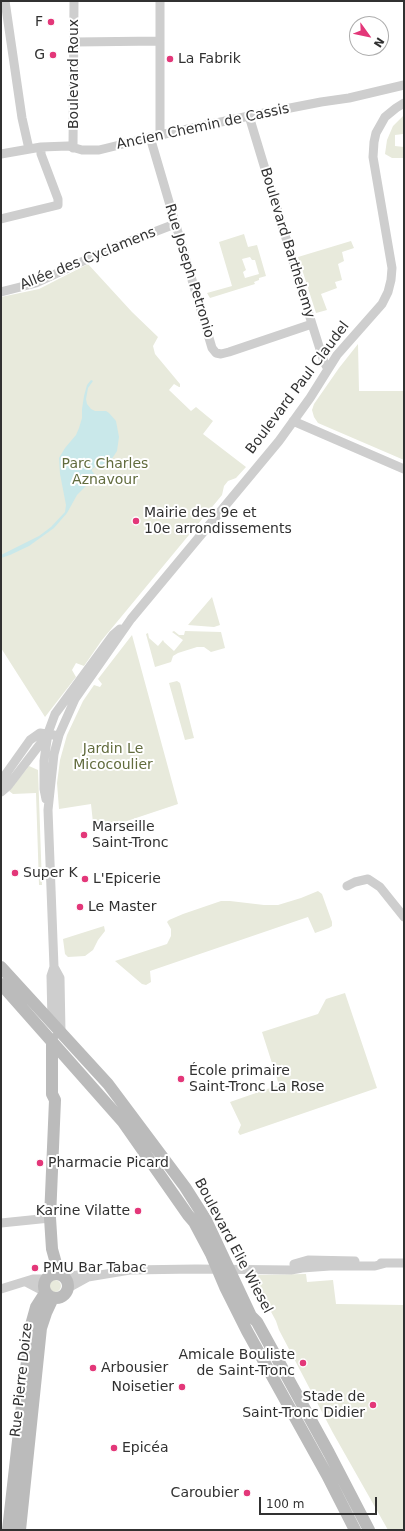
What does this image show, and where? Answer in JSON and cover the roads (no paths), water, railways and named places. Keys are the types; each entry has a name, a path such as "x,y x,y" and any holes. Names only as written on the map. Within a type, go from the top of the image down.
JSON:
{"street":[{"path":"5,1 22,118 29,149"},
{"name":"Boulevard Roux","path":"73,148 75,42 74,1"},
{"path":"160,1 160,135"},
{"path":"75,42 160,41"},
{"name":"Ancien Chemin de Cassis","path":"1,154 41,147 68,146 82,150 99,150 150,137 249,116 349,98 404,85"},
{"name":"Boulevard Paul Claudel","path":"56,1046 52,1022 51,976 54,967 48,810 54,754 59,735 75,699 132,619 251,476 293,421 338,355 382,304 388,292 391,280 390,256 373,157 374,142 376,133 385,117 404,103"},
{"name":"Boulevard Barthelemy","path":"249,116 312,324 324,362 328,369"},
{"name":"Rue Joseph Petronio","path":"150,137 212,348 216,353 221,354 229,352 312,324"},
{"path":"1,220 58,205 58,199 41,154 41,147"},
{"name":"Allée des Cyclamens","path":"1,292 36,283 107,250 175,224"},
{"path":"293,421 404,469"},
{"name":"Boulevard Paul Claudel","path":"48,810 44,790 44,761 48,733 55,714 114,635 132,619"},
{"path":"1,792 8,786 48,733"},
{"path":"1,781 30,740 40,734 48,733 59,735"},
{"path":"348,886 355,882 368,880 380,887 404,917"},
{"name":"Boulevard Elie Wiesel","path":"1,967 108,1084 170,1164 206,1220 247,1331 326,1474 355,1530"},
{"name":"Boulevard Paul Claudel","path":"53,1284 49,1258 52,1249 50,1218 55,1100 52,1094 56,1046 60,1032 60,978 54,967"},
{"name":"Boulevard Elie Wiesel","path":"1,984 123,1122 194,1222 256,1322 329,1453 369,1530"},
{"path":"1,1223 50,1218"},
{"path":"1,1289 32,1279 53,1284 88,1276 130,1270 291,1270 330,1266 365,1267 386,1263 404,1263"},
{"name":"Rue Pierre Doize","path":"8,1530 21,1468 41,1328 53,1284"},
{"name":"Rue Pierre Doize","path":"20,1530 21,1468"}],"water":[{"path":"91,380 93,381 88,388 86,399 87,404 95,411 106,411 116,421 119,437 117,451 109,463 100,470 95,467 92,469 95,475 93,479 77,495 67,513 54,528 29,546 1,558 1,555 39,536 51,527 65,512 66,505 60,474 59,458 76,435 79,428 82,418 84,396 87,385"}],"place":[{"name":"F","path":"51,22"},
{"name":"G","path":"53,55"},
{"name":"La Fabrik","path":"170,59"},
{"name":"Mairie des 9e et 10e arrondissements","path":"136,521"},
{"name":"Marseille Saint-Tronc","path":"84,835"},
{"name":"Super K","path":"15,873"},
{"name":"L'Epicerie","path":"85,879"},
{"name":"Le Master","path":"80,907"},
{"name":"École primaire Saint-Tronc La Rose","path":"181,1079"},
{"name":"Pharmacie Picard","path":"40,1163"},
{"name":"Karine Vilatte","path":"138,1211"},
{"name":"PMU Bar Tabac","path":"35,1268"},
{"name":"Amicale Bouliste de Saint-Tronc","path":"303,1363"},
{"name":"Arbousier","path":"93,1368"},
{"name":"Noisetier","path":"182,1387"},
{"name":"Stade de Saint-Tronc Didier","path":"373,1405"},
{"name":"Epicéa","path":"114,1448"},
{"name":"Caroubier","path":"247,1493"}],"park label":[{"name":"Parc Charles Aznavour","path":"105,472"},
{"name":"Jardin Le Micocoulier","path":"113,758"}]}
